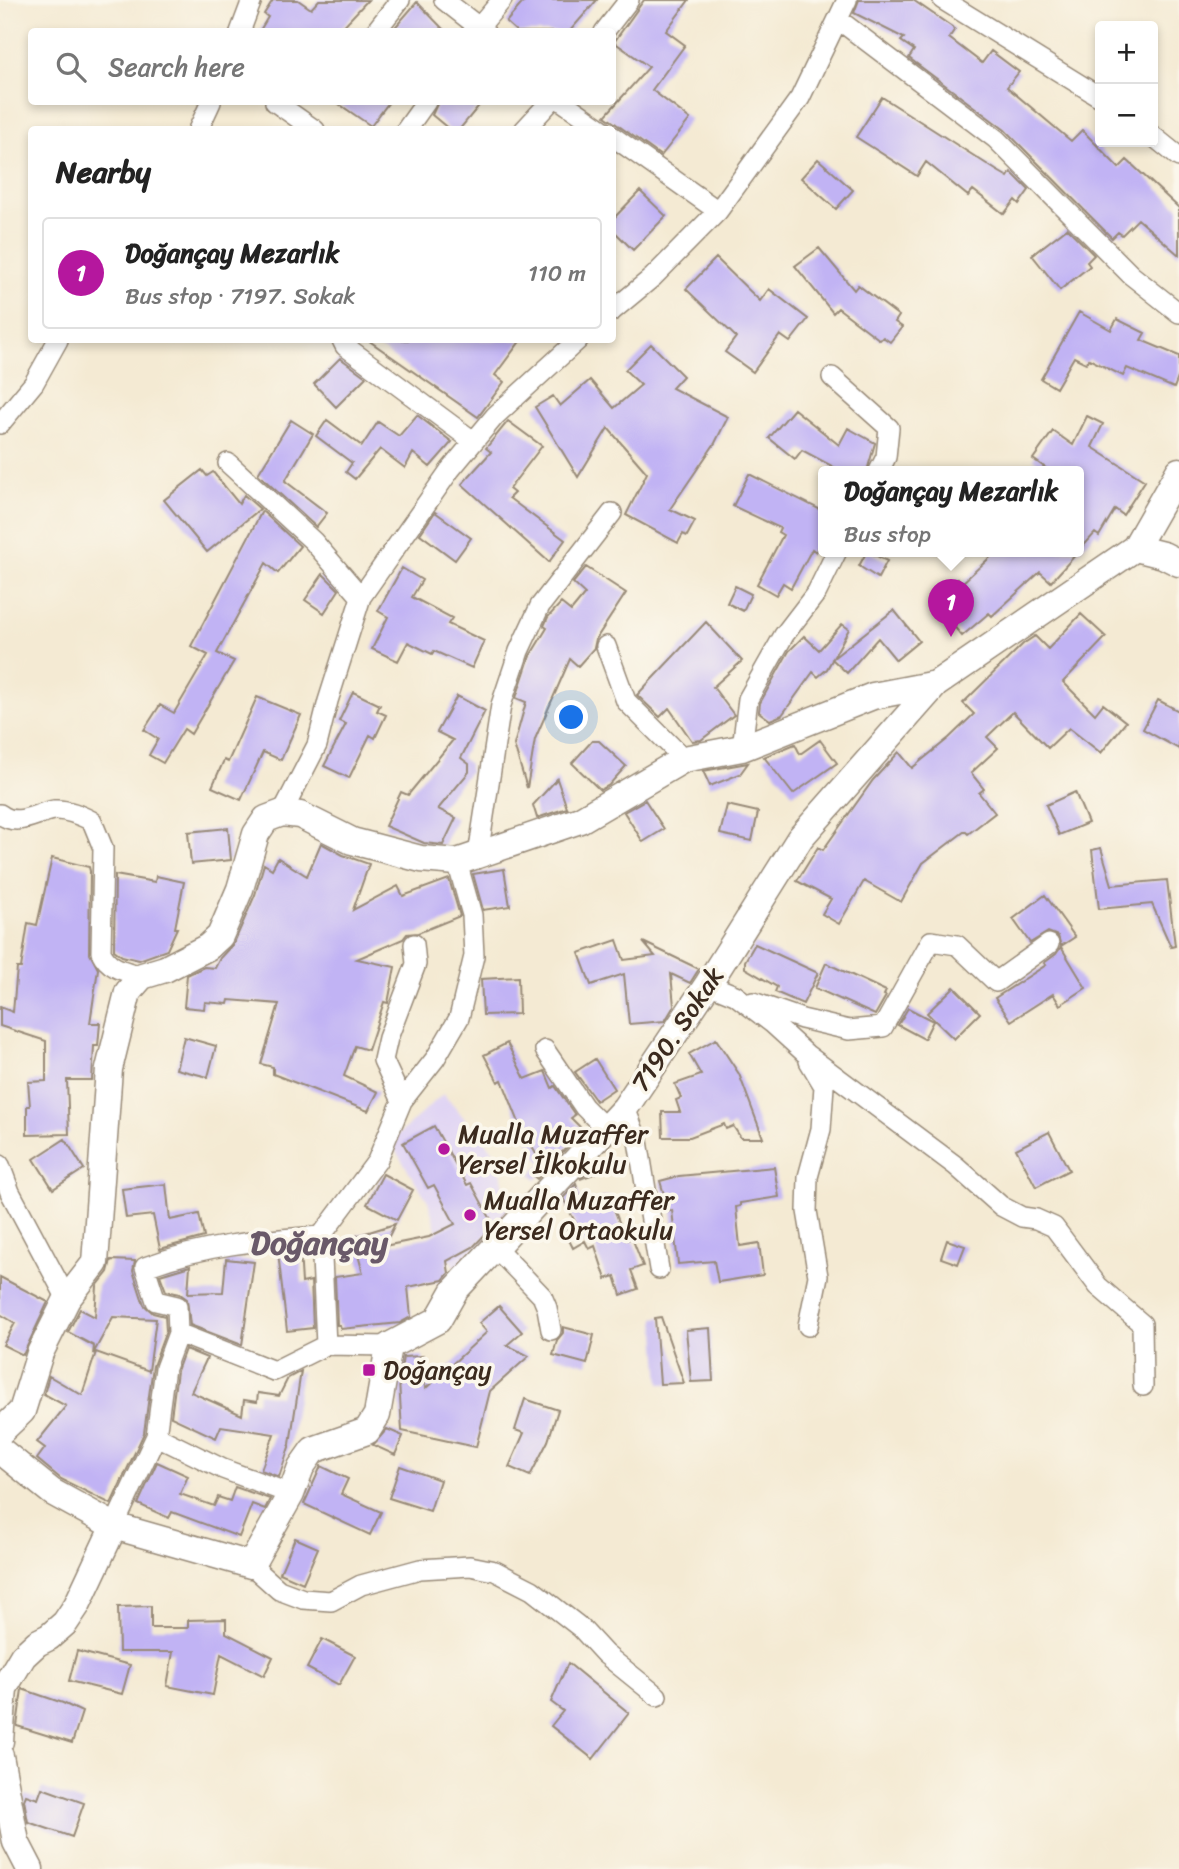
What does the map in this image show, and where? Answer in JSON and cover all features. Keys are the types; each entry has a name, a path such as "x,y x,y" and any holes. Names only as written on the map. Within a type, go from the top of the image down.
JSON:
{"street":[{"path":"242,28 252,0"},
{"path":"378,28 400,0"},
{"path":"444,0 478,28"},
{"path":"481,28 502,0"},
{"path":"607,28 628,0"},
{"path":"616,308 653,277 718,211 800,98 847,0"},
{"path":"943,0 1095,94"},
{"path":"839,20 996,139 1131,275 1179,313"},
{"path":"200,126 210,105"},
{"path":"279,105 309,126"},
{"path":"410,126 424,105"},
{"path":"528,126 547,105"},
{"path":"567,105 597,126"},
{"path":"616,139 718,211"},
{"path":"1158,140 1179,158"},
{"path":"0,424 34,383 56,343"},
{"path":"344,343 474,441"},
{"path":"282,813 317,745 361,597 450,470 495,416 575,343"},
{"path":"832,377 889,428 886,457 882,466"},
{"path":"228,463 313,541 361,597"},
{"path":"0,1432 22,1411 40,1353 66,1299 95,1263 109,1069 128,992 142,976 165,969 208,947 220,936 240,889 256,834 266,819 282,813 300,815 352,841 421,859 468,858 580,820 684,759 742,748 873,696 936,684 1135,548 1179,471"},
{"path":"326,1345 321,1236 377,1161 402,1101 435,1059 459,1018 474,956 468,858 500,705 519,651 540,606 612,513"},
{"path":"1135,548 1179,562"},
{"path":"742,748 748,699 784,635 817,592 834,557"},
{"path":"606,646 626,701 684,759"},
{"name":"7190. Sokak","path":"389,1346 438,1320 454,1290 625,1108 708,984 800,838 936,684"},
{"path":"0,814 16,821 56,810 70,811 92,821 103,848 101,953 113,967 142,976"},
{"path":"708,984 802,1019 849,1030 883,1027 931,941 957,945 996,982 1049,944"},
{"path":"402,1101 383,1060 388,1038 416,964 414,944"},
{"path":"735,995 806,1054 956,1166 1001,1206 1022,1217 1036,1219 1054,1227 1098,1286 1142,1324 1143,1386"},
{"path":"545,1050 584,1107 606,1129"},
{"path":"806,1054 824,1087 821,1129 808,1177 807,1211 818,1276 808,1326"},
{"path":"625,1108 638,1140 659,1269"},
{"path":"0,1165 10,1192 66,1299"},
{"path":"0,1741 2,1686 23,1656 65,1623 77,1605 156,1436 165,1368 178,1333 177,1306 156,1301 145,1267 181,1254 244,1241 321,1236"},
{"path":"495,1248 542,1296 551,1331"},
{"path":"178,1333 274,1371 326,1345 389,1346 377,1415 367,1431 313,1450 301,1466 291,1494 250,1565"},
{"path":"156,1436 223,1469 291,1494"},
{"path":"0,1450 52,1492 114,1526 250,1565 279,1590 303,1599 331,1601 361,1585 420,1569 470,1566 495,1572 532,1590 581,1628 622,1669 657,1696"},
{"path":"0,1756 16,1842 30,1869"}],"shaded area":[{"path":"443,1094 499,1157 510,1228 457,1272 437,1232 428,1201 390,1142"}],"building":[{"path":"273,0 298,0 311,9 319,0 368,0 342,28 261,28 268,17 264,14"},
{"path":"525,0 597,0 572,28 513,28 506,22"},
{"path":"644,0 689,0 666,31 685,45 652,90 690,119 661,156 605,116 649,67 616,43 616,39"},
{"path":"859,0 913,0 955,29 949,38 982,63 991,51 1019,72 1007,87 1071,141 1082,130 1095,143 1095,147 1099,147 1119,168 1127,160 1179,208 1179,255 1138,219 1122,235 1118,232 1112,238 1005,130 909,58 914,50 901,41 904,38 854,13"},
{"path":"417,2 442,28 394,28"},
{"path":"882,97 1008,177 1011,172 1029,190 1019,204 1015,200 1004,214 973,190 968,196 926,162 917,176 856,137"},
{"path":"340,105 387,105 371,126"},
{"path":"437,105 480,105 462,126 445,126 432,115"},
{"path":"818,159 853,190 836,209 801,178"},
{"path":"640,191 666,216 633,250 616,233 616,216"},
{"path":"1067,228 1094,255 1087,262 1090,266 1060,290 1032,255"},
{"path":"819,248 854,290 858,285 899,316 895,322 902,327 890,342 883,337 880,340 838,308 833,313 795,266"},
{"path":"716,258 760,301 769,289 808,319 790,342 780,335 753,372 725,352 736,337 686,289"},
{"path":"1079,312 1111,330 1117,319 1145,333 1141,340 1179,356 1179,375 1174,388 1127,368 1123,376 1089,359 1086,363 1074,357 1056,388 1041,379"},
{"path":"372,343 519,343 495,375 504,382 478,417"},
{"path":"651,344 683,376 672,388 728,417 715,443 670,509 695,521 687,536 683,534 678,543 626,515 647,473 608,428 578,477 535,407 553,396 560,406 590,380 614,408 641,385 625,370"},
{"path":"340,358 366,377 336,407 314,384"},
{"path":"794,409 839,445 848,428 875,443 868,466 832,466 802,450 795,459 769,438"},
{"path":"417,415 452,442 430,467 413,453 405,468 380,449 355,479 346,472 352,463 316,436 327,420 362,446 378,422 399,436"},
{"path":"1087,416 1103,424 1092,447 1145,481 1123,515 1115,509 1099,536 1095,533 1084,545 1084,466 1043,466 1033,459 1053,431 1073,445"},
{"path":"291,420 313,434 285,481 327,513 316,527 258,474"},
{"path":"508,421 542,446 509,489 514,493 509,498 565,540 549,562 462,484 491,452 486,448"},
{"path":"202,470 207,476 213,472 239,504 244,495 260,509 207,552 164,500"},
{"path":"749,474 818,508 818,548 816,552 812,549 791,588 783,583 776,595 757,584 783,535 778,532 780,528 733,506"},
{"path":"262,511 300,546 278,573 266,563 217,653 234,661 191,734 184,729 163,763 149,755 158,739 144,730 160,705 174,713 208,655 191,646"},
{"path":"435,512 471,538 455,560 420,534"},
{"path":"864,557 879,557 887,561 878,578 859,566"},
{"path":"990,557 1074,557 1051,582 1040,572 992,616 989,613 962,636 932,600 958,578 962,583"},
{"path":"586,567 626,593 596,639 594,648 578,666 570,659 535,739 527,788 514,745 526,702 516,698 530,656 547,628 544,626 548,617 561,603 571,611 585,594 573,583"},
{"path":"402,568 422,580 412,597 452,618 448,624 484,641 472,668 408,642 398,661 372,649 388,617 378,611"},
{"path":"323,574 339,590 324,613 305,600"},
{"path":"735,586 751,594 743,611 727,603"},
{"path":"894,610 919,641 896,660 878,638 847,673 832,659"},
{"path":"1081,614 1106,637 1063,682 1095,714 1103,704 1126,722 1101,753 1069,728 1048,748 1013,712 987,737 998,748 971,773 984,789 979,793 995,813 968,834 965,831 923,863 901,902 864,881 839,924 822,914 831,899 797,881 818,847 823,850 873,780 899,752 912,768 974,714 963,703 1023,644 1035,636 1048,649"},
{"path":"706,622 742,661 713,687 734,715 701,740 692,741 669,708 660,717 637,695"},
{"path":"842,624 849,629 827,669 818,677 813,672 782,715 770,720 759,712 760,703 789,651 804,636 819,650"},
{"path":"353,692 380,705 377,711 386,715 375,738 370,735 349,778 324,766 346,724 339,721"},
{"path":"457,696 485,711 461,758 469,764 469,772 438,809 456,818 443,845 424,843 385,826 401,792 408,795 453,740 437,732"},
{"path":"257,697 301,715 281,760 263,752 241,800 212,787 224,760 228,762"},
{"path":"1158,700 1179,711 1179,749 1143,729"},
{"path":"820,740 837,763 793,794 764,757 795,744 800,754"},
{"path":"592,741 599,741 626,766 609,785 600,790 572,763"},
{"path":"748,763 740,774 710,786 703,771"},
{"path":"557,779 567,808 537,818 533,805"},
{"path":"1075,792 1088,823 1059,835 1046,805"},
{"path":"645,800 664,829 643,842 624,812"},
{"path":"727,805 758,812 752,841 720,834"},
{"path":"228,828 231,860 191,864 188,832"},
{"path":"321,843 343,855 369,864 353,910 398,886 403,896 449,879 460,916 418,933 407,934 403,939 357,959 395,967 388,1003 384,1002 368,1050 355,1046 344,1076 378,1092 368,1111 273,1074 273,1067 261,1064 279,1004 229,1000 228,1004 205,1002 204,1009 184,1007 187,975 204,967 215,968 234,943 255,895 264,864 272,869 278,858 307,876"},
{"path":"1101,848 1112,885 1167,880 1175,946 1171,947 1152,904 1099,909 1092,850"},
{"path":"52,858 89,867 90,871 89,952 98,969 90,1023 100,1023 98,1046 94,1046 92,1080 67,1080 69,1134 27,1135 27,1106 30,1106 28,1082 46,1081 46,1041 0,1026 0,1007 13,1012 17,968 21,968 28,923 37,925"},
{"path":"504,869 510,906 483,910 473,874"},
{"path":"115,875 155,882 156,876 184,882 177,928 167,950 139,960 122,956 114,950"},
{"path":"1045,895 1075,937 1061,946 1058,936 1048,932 1030,943 1013,919"},
{"path":"617,940 624,960 655,956 643,942 699,969 690,983 671,974 674,1006 665,1021 629,1024 624,974 591,985 579,953"},
{"path":"755,944 818,973 803,1004 775,992 777,987 745,968 745,961"},
{"path":"1061,947 1086,988 1060,1005 1053,994 1011,1021 995,998 1046,965 1044,963"},
{"path":"826,963 886,991 875,1015 815,988"},
{"path":"518,977 519,1014 483,1015 481,979"},
{"path":"954,987 980,1013 954,1039 927,1013"},
{"path":"908,1008 933,1021 924,1039 898,1025"},
{"path":"184,1037 216,1046 208,1077 176,1069"},
{"path":"716,1039 739,1074 763,1138 741,1138 733,1126 726,1129 724,1124 690,1137 663,1137 662,1112 680,1112 676,1100 681,1098 675,1084 701,1075 689,1054"},
{"path":"507,1043 525,1079 545,1071 552,1088 555,1086 575,1115 571,1118 583,1130 537,1179 531,1174 542,1164 522,1130 502,1080 498,1082 484,1055"},
{"path":"595,1059 614,1089 596,1101 575,1072"},
{"path":"434,1126 467,1185 471,1183 494,1225 473,1247 447,1261 449,1273 443,1280 408,1287 411,1317 400,1323 341,1329 340,1325 337,1325 335,1277 363,1273 353,1237 395,1224 384,1246 429,1237 455,1224 434,1185 428,1188 403,1143"},
{"path":"1049,1132 1069,1170 1036,1187 1016,1149"},
{"path":"65,1139 84,1169 53,1189 34,1159"},
{"path":"597,1161 604,1170 580,1179"},
{"path":"774,1167 779,1197 740,1203 740,1206 736,1207 740,1246 759,1243 763,1275 718,1282 714,1261 678,1264 672,1210 669,1211 660,1181 679,1176"},
{"path":"383,1174 413,1190 397,1220 367,1204"},
{"path":"166,1184 170,1220 199,1214 204,1237 160,1249 153,1215 126,1218 122,1189"},
{"path":"576,1184 582,1203 609,1196 626,1240 632,1238 643,1266 631,1270 638,1289 621,1295 615,1276 606,1279 595,1246 589,1249 585,1241 573,1248 564,1230 576,1224 563,1198"},
{"path":"947,1240 965,1246 958,1264 941,1258"},
{"path":"300,1250 302,1283 311,1281 313,1328 287,1331 278,1252"},
{"path":"226,1259 254,1262 242,1345 190,1325 187,1299 180,1294 166,1291 160,1275 190,1266 188,1293 223,1292"},
{"path":"111,1260 135,1261 133,1271 144,1305 153,1313 165,1316 166,1331 153,1366 144,1433 111,1504 61,1479 37,1459 45,1448 37,1442 66,1406 44,1394 49,1376 82,1395 96,1352 149,1371 156,1319 113,1317 93,1354 94,1346 68,1332 80,1309 95,1317 97,1286 108,1272"},
{"path":"0,1277 48,1302 23,1355 3,1345 15,1323 0,1314"},
{"path":"499,1306 522,1332 507,1345 529,1356 490,1391 476,1447 402,1431 399,1381 403,1357 423,1356 425,1389 487,1332 479,1323"},
{"path":"661,1317 684,1383 660,1384 655,1318"},
{"path":"563,1327 594,1335 587,1364 553,1355"},
{"path":"710,1328 713,1381 691,1382 686,1330"},
{"path":"185,1349 207,1358 191,1392 242,1415 244,1400 257,1402 258,1393 279,1396 288,1378 301,1371 290,1444 279,1477 261,1470 274,1434 221,1426 216,1438 171,1417 177,1371"},
{"path":"525,1399 558,1410 548,1441 530,1476 509,1467 524,1433 515,1430"},
{"path":"387,1429 403,1436 395,1455 373,1445"},
{"path":"157,1462 188,1476 180,1494 214,1506 218,1497 230,1501 235,1487 270,1499 265,1509 252,1504 239,1537 172,1512 169,1518 138,1504"},
{"path":"321,1466 348,1479 341,1494 381,1512 370,1535 304,1504"},
{"path":"400,1466 440,1480 430,1511 389,1498"},
{"path":"295,1538 318,1548 303,1583 280,1573"},
{"path":"151,1606 151,1628 188,1628 188,1620 226,1619 226,1633 273,1657 264,1676 221,1654 213,1695 167,1686 173,1652 119,1652 118,1607"},
{"path":"322,1639 355,1656 339,1685 307,1668"},
{"path":"77,1651 130,1665 122,1694 69,1681"},
{"path":"568,1663 629,1713 593,1759 551,1726 563,1711 551,1702"},
{"path":"22,1689 82,1712 72,1743 17,1726"},
{"path":"42,1788 84,1803 72,1837 28,1822 24,1800 26,1795 38,1799"}],"place":[{"name":"Doğançay Mezarlık","path":"951,637"},
{"name":"Mualla Muzaffer Yersel İlkokulu","path":"444,1149"},
{"name":"Mualla Muzaffer Yersel Ortaokulu","path":"470,1215"},
{"name":"Doğançay","path":"369,1370"}],"district":[{"name":"Doğançay","path":"319,1243"}]}
